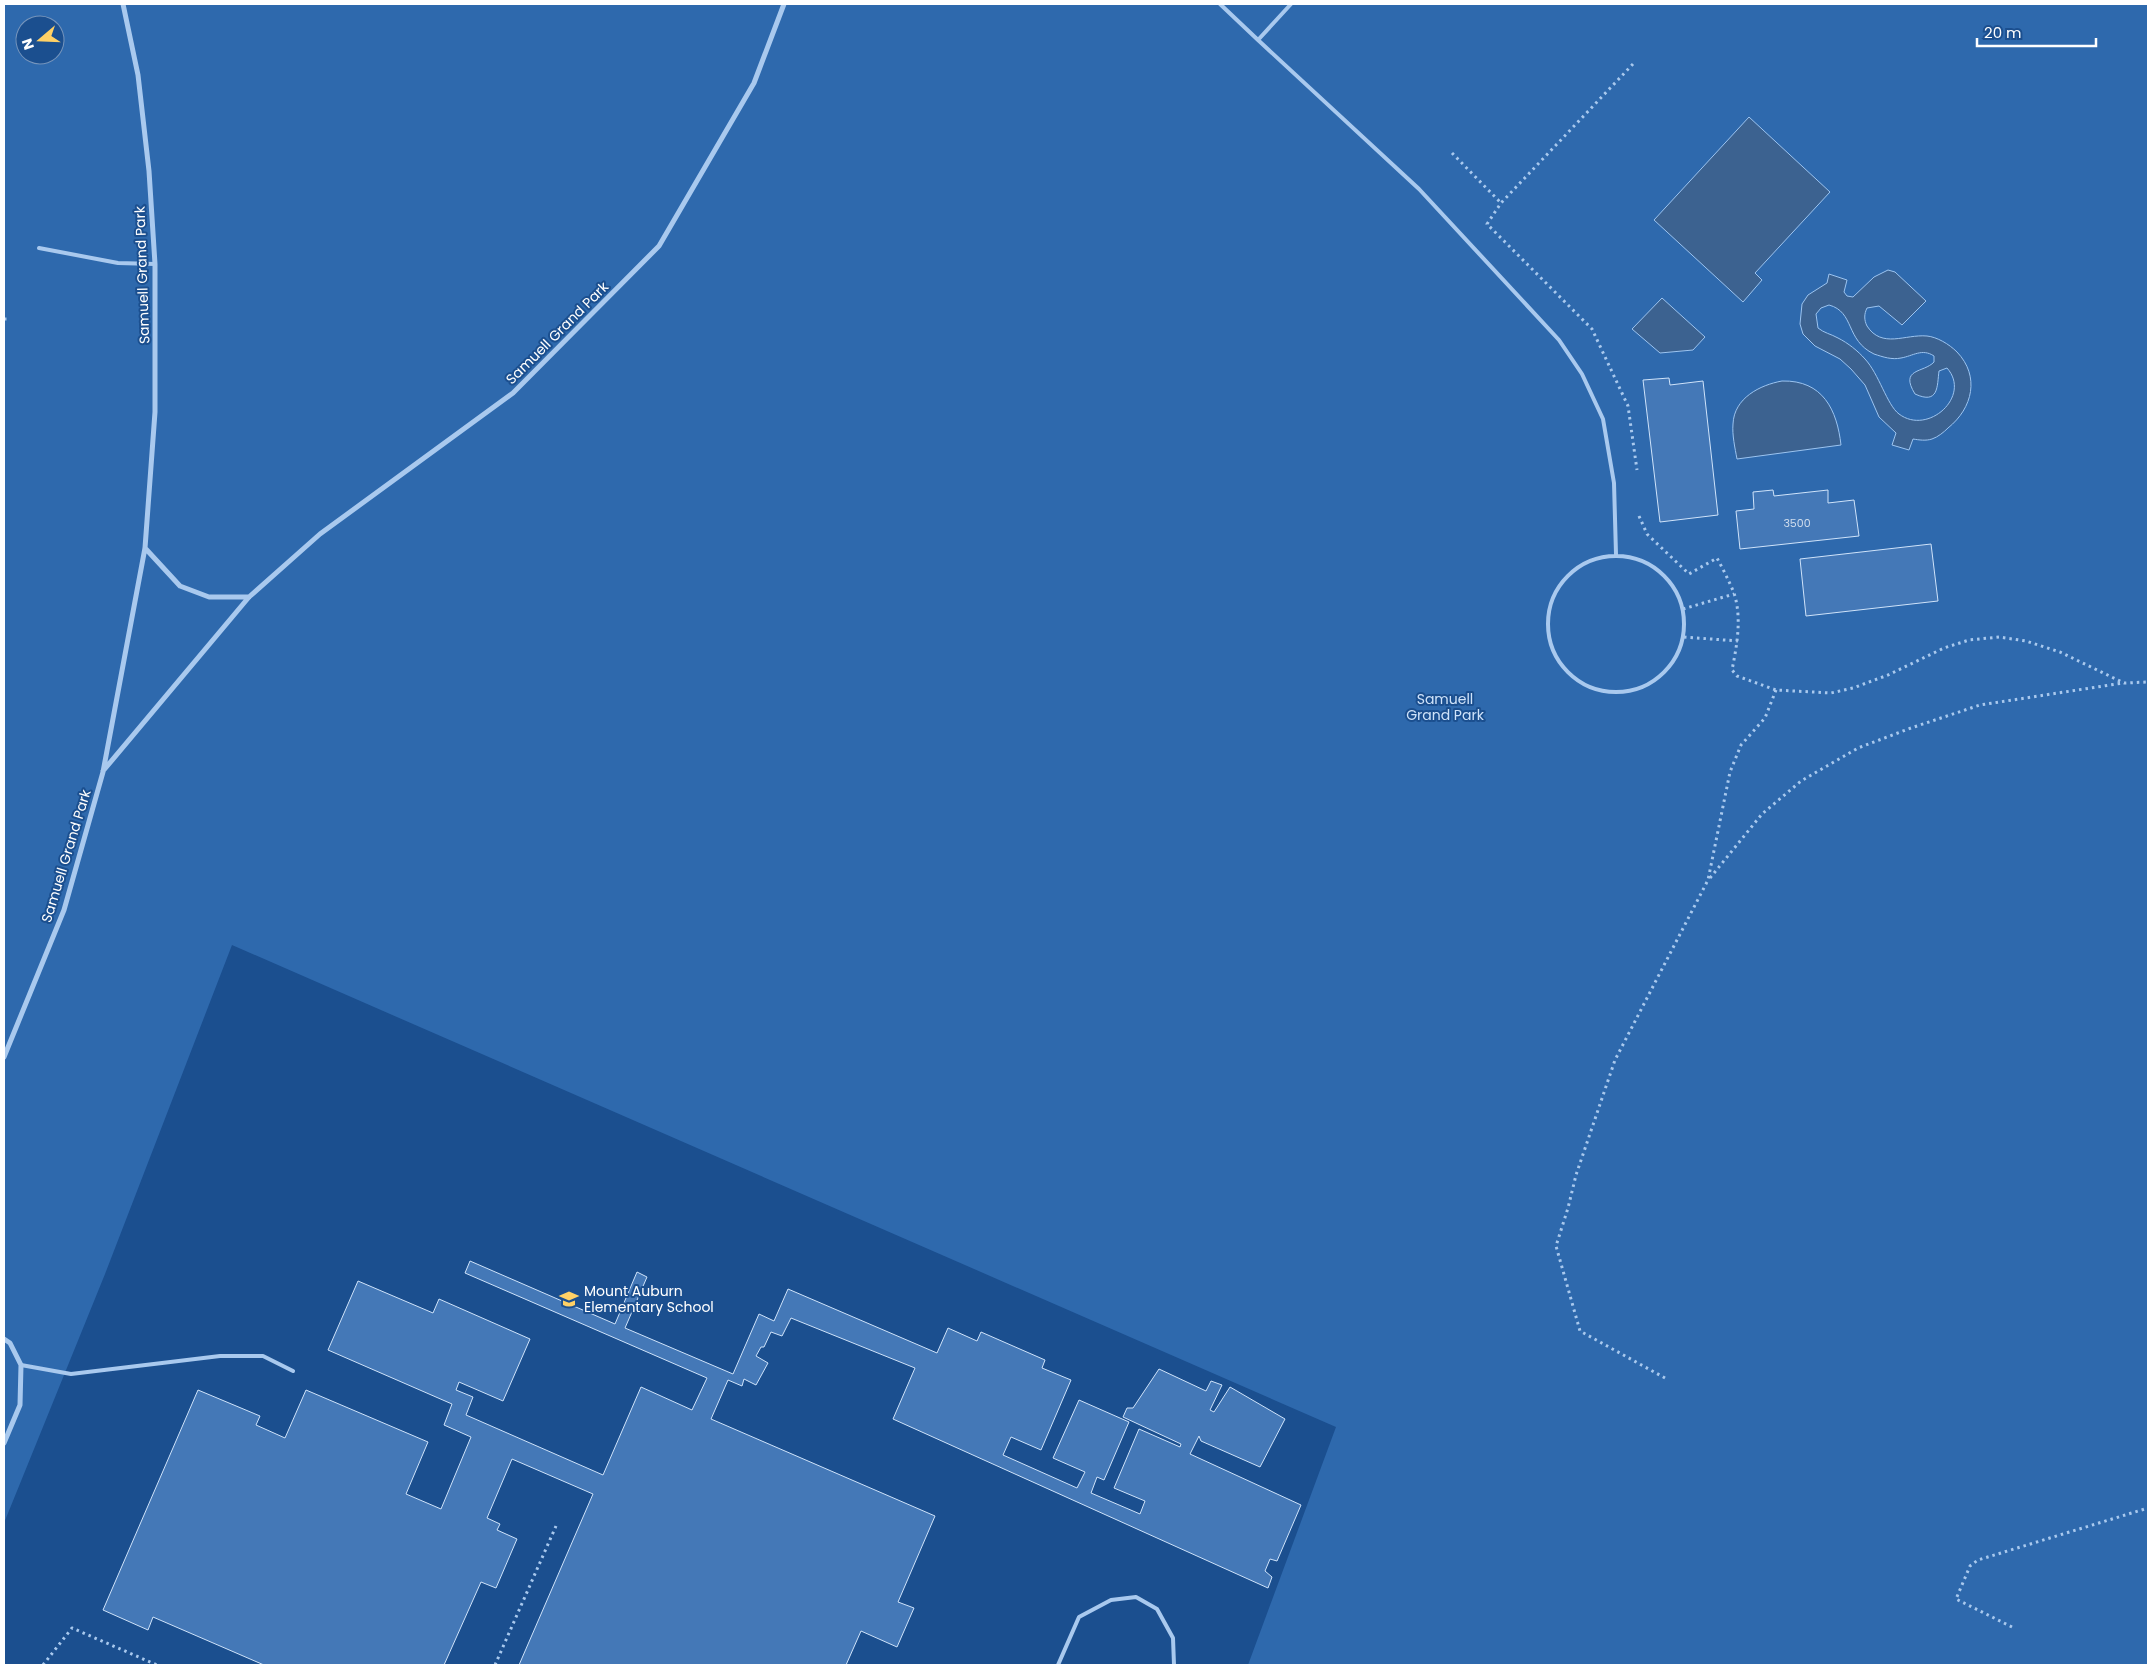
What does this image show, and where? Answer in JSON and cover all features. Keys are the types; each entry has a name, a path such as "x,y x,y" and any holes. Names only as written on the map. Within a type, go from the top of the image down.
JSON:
{"street":[{"name":"Samuell Grand Park","path":"4,1057 64,910 103,772 145,548 156,412 155,264 138,75 123,4"},
{"name":"Samuell Grand Park","path":"103,772 249,597 320,534 514,393 659,246 754,82 784,4"},
{"path":"145,548 180,586 209,597 249,597"},
{"path":"4,1339 10,1343 21,1365 20,1405 4,1443"}],"lane":[{"path":"1220,4 1419,189 1560,340 1582,374 1603,419 1614,483 1616,554"},
{"path":"1258,40 1291,4"},
{"path":"39,248 118,263 155,264"},
{"path":"1616,554 1632,556 1664,575 1678,593 1683,609 1684,637 1675,660 1660,677 1640,689 1618,693 1596,690 1576,680 1560,664 1550,644 1547,621 1552,599 1563,580 1580,565 1600,557 1616,554"},
{"path":"21,1365 71,1374 220,1356 263,1356 293,1371"},
{"path":"1058,1665 1079,1617 1111,1600 1136,1597 1157,1609 1173,1638 1174,1665"}],"path":[{"path":"1633,64 1501,203 1487,224 1592,328 1628,406 1637,472"},
{"path":"1452,153 1501,203"},
{"path":"1638,512 1647,534 1689,574 1718,558 1734,594 1738,617 1738,641 1732,670 1737,676 1776,690 1831,693 1853,688 1888,675 1944,648 1969,640 1999,637 2026,641 2060,652 2124,683"},
{"path":"1683,609 1734,594"},
{"path":"1684,637 1738,641"},
{"path":"1665,1378 1580,1331 1556,1246 1576,1175 1615,1060 1708,880 1762,814 1801,781 1858,748 1980,705 2124,683 2148,682"},
{"path":"1708,880 1730,772 1741,745 1765,718 1776,690"},
{"path":"2012,1628 1956,1599 1970,1566 1978,1560 2148,1508"},
{"path":"495,1665 556,1526"},
{"path":"43,1665 72,1628 157,1665"}],"green space":[{"name":"Samuell Grand Park","path":"4,4 2148,4 2148,1665 1248,1665 1336,1427 232,945 105,1274 4,1523"}],"shaded area":[{"path":"1749,117 1830,192 1755,273 1762,280 1743,302 1654,220"},
{"path":"1888,270 1895,272 1926,301 1902,325 1879,306 1867,308 1865,322 1873,333 1887,339 1919,336 1935,338 1957,352 1969,371 1971,381 1968,401 1957,420 1943,433 1930,440 1913,439 1909,450 1892,445 1896,433 1879,417 1865,385 1840,359 1815,346 1803,334 1800,324 1802,304 1808,295 1827,283 1829,274 1847,280 1844,292 1847,296 1853,297 1874,277","holes":["1829,305 1837,309 1847,320 1858,341 1874,354 1894,359 1921,353 1934,356 1934,362 1911,375 1911,386 1915,394 1923,397 1933,396 1937,388 1939,371 1947,368 1953,379 1954,390 1950,401 1943,410 1934,416 1922,420 1910,419 1899,414 1891,404 1870,365 1862,356 1853,347 1818,328 1816,314 1821,308"]},
{"path":"1662,298 1705,337 1693,350 1660,353 1632,329"},
{"path":"1782,381 1796,382 1818,392 1831,409 1836,420 1841,445 1737,459 1733,428 1734,415 1738,407 1750,394 1765,386"}],"building":[{"path":"1669,378 1670,385 1703,381 1718,515 1660,522 1643,380"},
{"path":"1773,490 1774,496 1828,490 1828,503 1854,500 1859,536 1740,549 1736,511 1754,509 1753,492"},
{"path":"1931,544 1938,601 1806,616 1800,559"},
{"path":"470,1261 615,1324 637,1272 647,1277 625,1328 733,1374 759,1314 774,1321 788,1289 937,1353 948,1328 977,1341 981,1332 1045,1360 1042,1368 1071,1380 1041,1450 1011,1437 1003,1455 1077,1488 1085,1472 1053,1458 1079,1400 1129,1422 1104,1480 1097,1477 1091,1493 1140,1514 1145,1501 1114,1488 1139,1429 1180,1447 1181,1444 1123,1417 1127,1408 1133,1408 1159,1369 1206,1391 1211,1381 1222,1385 1210,1410 1214,1412 1230,1387 1285,1419 1260,1467 1201,1441 1199,1436 1190,1454 1301,1505 1277,1561 1270,1559 1265,1571 1272,1577 1268,1588 893,1419 915,1368 791,1318 782,1336 771,1332 764,1347 761,1347 756,1356 768,1363 756,1385 744,1379 742,1386 728,1380 711,1419 935,1516 898,1602 914,1608 897,1647 861,1631 846,1665 519,1665 593,1494 512,1459 487,1518 500,1524 497,1530 517,1539 496,1588 481,1582 444,1665 264,1665 153,1617 148,1630 103,1610 198,1390 260,1416 256,1425 285,1438 306,1390 428,1442 406,1494 441,1509 471,1437 444,1425 452,1404 328,1350 358,1281 433,1313 439,1299 530,1339 503,1401 459,1382 456,1390 473,1397 466,1415 603,1475 641,1387 692,1410 707,1378 465,1273"}],"place":[{"name":"Mount Auburn Elementary School","path":"569,1299"}]}
